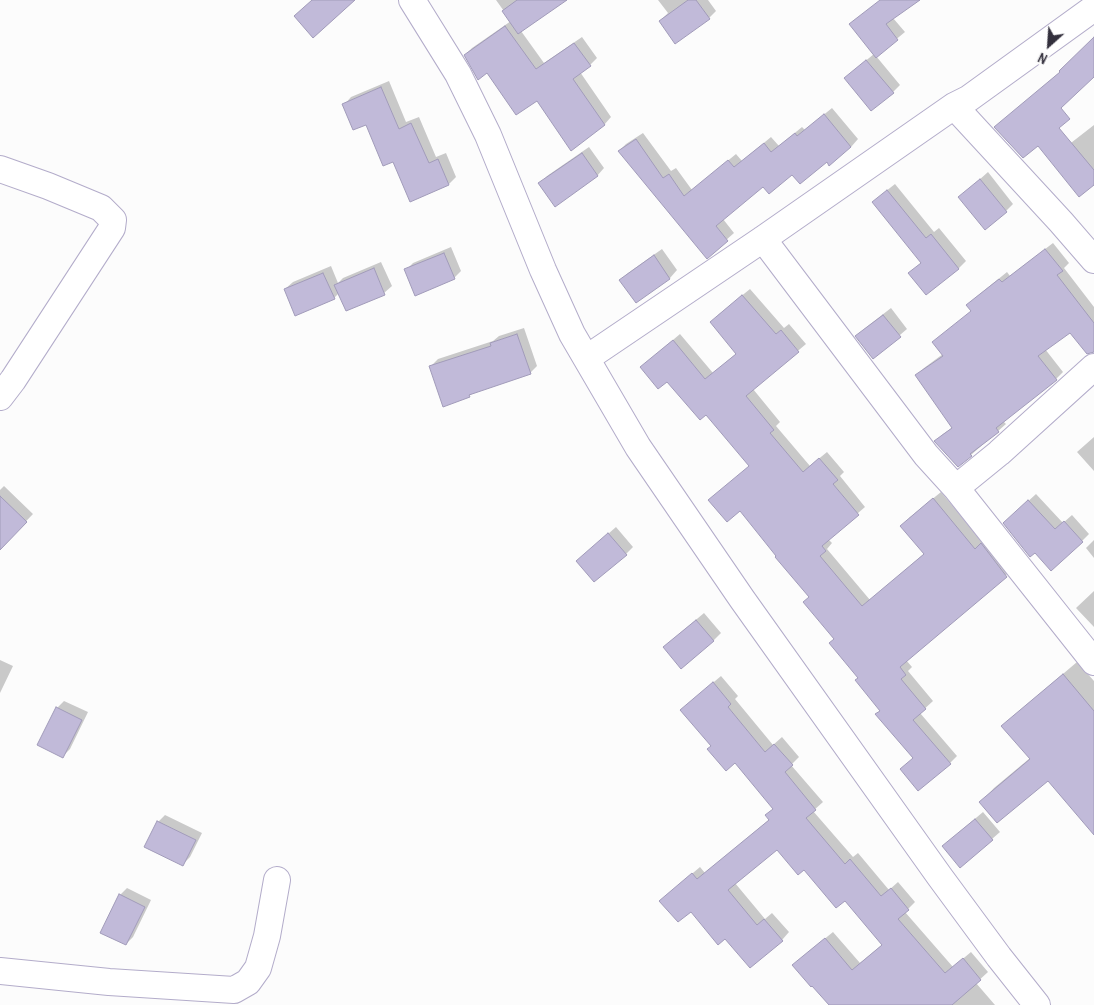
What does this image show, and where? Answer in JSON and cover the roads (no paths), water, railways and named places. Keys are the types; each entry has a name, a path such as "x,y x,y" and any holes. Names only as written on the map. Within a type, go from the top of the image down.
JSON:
{"street":[{"path":"412,0 458,74 488,135 543,270 572,334 638,448 742,599 940,877 999,957 1038,1005"},
{"path":"587,358 763,239 954,106 968,99 1094,8"},
{"path":"954,106 1062,222 1094,260"},
{"path":"0,169 48,186 100,208 113,220 112,228 0,397"},
{"path":"763,239 926,455 956,488 1094,662"},
{"path":"956,488 999,453 1094,367"},
{"path":"0,971 109,982 234,990 248,982 258,968 267,936 277,880"}]}
